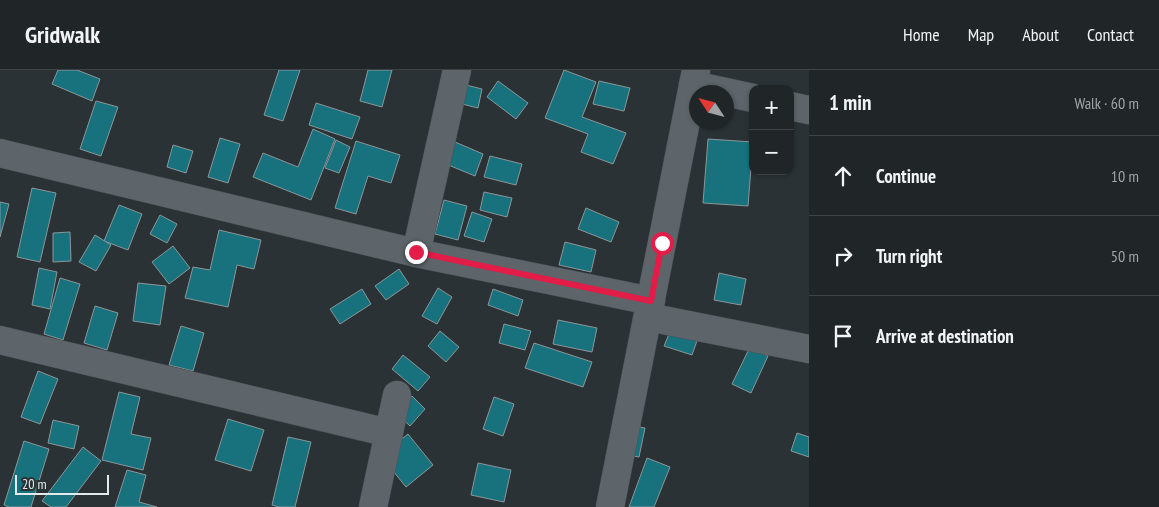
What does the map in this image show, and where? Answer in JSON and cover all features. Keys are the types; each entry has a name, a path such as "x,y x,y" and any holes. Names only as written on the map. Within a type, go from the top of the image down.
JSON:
{"street":[{"path":"416,252 457,70"},
{"path":"610,507 695,78 749,97"},
{"path":"794,107 809,110"},
{"path":"0,153 416,252 809,349"},
{"path":"0,340 389,433"},
{"path":"372,507 397,395"}],"building":[{"path":"58,70 77,70 100,79 92,101 52,84"},
{"path":"279,70 300,70 283,121 264,115"},
{"path":"368,70 392,70 382,107 360,101"},
{"path":"564,70 596,82 582,117 626,133 613,164 581,152 588,134 545,118"},
{"path":"498,81 528,103 516,119 487,97"},
{"path":"599,81 630,88 624,111 593,104"},
{"path":"462,84 482,89 478,108 458,103"},
{"path":"96,101 118,107 101,156 80,149"},
{"path":"316,103 360,117 352,139 309,125"},
{"path":"313,129 335,139 311,200 253,177 263,153 298,167"},
{"path":"220,138 240,144 228,183 208,177"},
{"path":"708,139 749,142 750,175 748,206 703,203"},
{"path":"336,140 350,147 339,173 325,168"},
{"path":"356,141 400,155 391,183 368,176 356,214 335,208"},
{"path":"455,142 483,154 475,176 446,164"},
{"path":"173,145 193,151 186,173 167,167"},
{"path":"490,156 522,164 516,185 484,177"},
{"path":"32,188 56,193 40,262 17,257"},
{"path":"484,192 512,198 507,217 480,210"},
{"path":"444,200 467,206 458,240 435,234"},
{"path":"0,202 9,204 0,237"},
{"path":"119,205 142,214 128,250 104,241"},
{"path":"586,208 619,222 611,242 578,229"},
{"path":"472,212 492,219 484,242 464,236"},
{"path":"160,215 177,224 167,243 150,234"},
{"path":"219,230 261,240 254,269 237,265 228,307 185,298 193,267 210,270"},
{"path":"70,232 71,261 53,262 53,233"},
{"path":"95,235 111,245 96,271 79,262"},
{"path":"565,242 596,250 591,272 559,265"},
{"path":"173,246 190,268 169,284 152,262"},
{"path":"39,268 57,272 50,309 32,305"},
{"path":"399,269 409,284 386,300 375,286"},
{"path":"719,273 746,279 741,305 714,300"},
{"path":"60,278 80,284 63,340 44,334"},
{"path":"138,283 166,286 160,325 133,321"},
{"path":"438,288 452,297 437,324 422,316"},
{"path":"362,289 371,304 340,324 330,309"},
{"path":"493,289 523,300 518,316 488,305"},
{"path":"95,306 118,313 107,350 84,343"},
{"path":"558,320 597,328 592,352 553,344"},
{"path":"504,324 531,331 525,350 499,343"},
{"path":"181,326 204,333 193,371 169,365"},
{"path":"671,329 698,338 692,355 664,346"},
{"path":"440,331 459,347 446,362 428,346"},
{"path":"534,343 592,362 583,387 525,368"},
{"path":"750,347 768,356 751,393 732,384"},
{"path":"403,355 430,377 418,391 392,369"},
{"path":"38,371 58,379 40,424 21,417"},
{"path":"119,392 140,397 131,434 151,438 143,470 102,460"},
{"path":"412,396 425,409 410,426 396,413"},
{"path":"494,397 514,404 503,436 483,429"},
{"path":"228,419 264,430 251,471 215,460"},
{"path":"53,420 79,426 74,449 48,443"},
{"path":"634,426 645,428 639,457 628,455"},
{"path":"797,433 809,437 809,457 791,451"},
{"path":"408,434 433,465 406,487 381,456"},
{"path":"288,437 311,442 295,507 279,507 272,505"},
{"path":"24,441 49,449 31,507 9,507 4,505"},
{"path":"83,447 101,461 66,507 51,507 42,501"},
{"path":"647,458 670,467 654,507 629,507"},
{"path":"478,463 511,470 504,502 471,495"},
{"path":"127,470 146,475 139,502 157,507 115,507"}],"route":[{"path":"416,252 651,301 662,243"}]}
